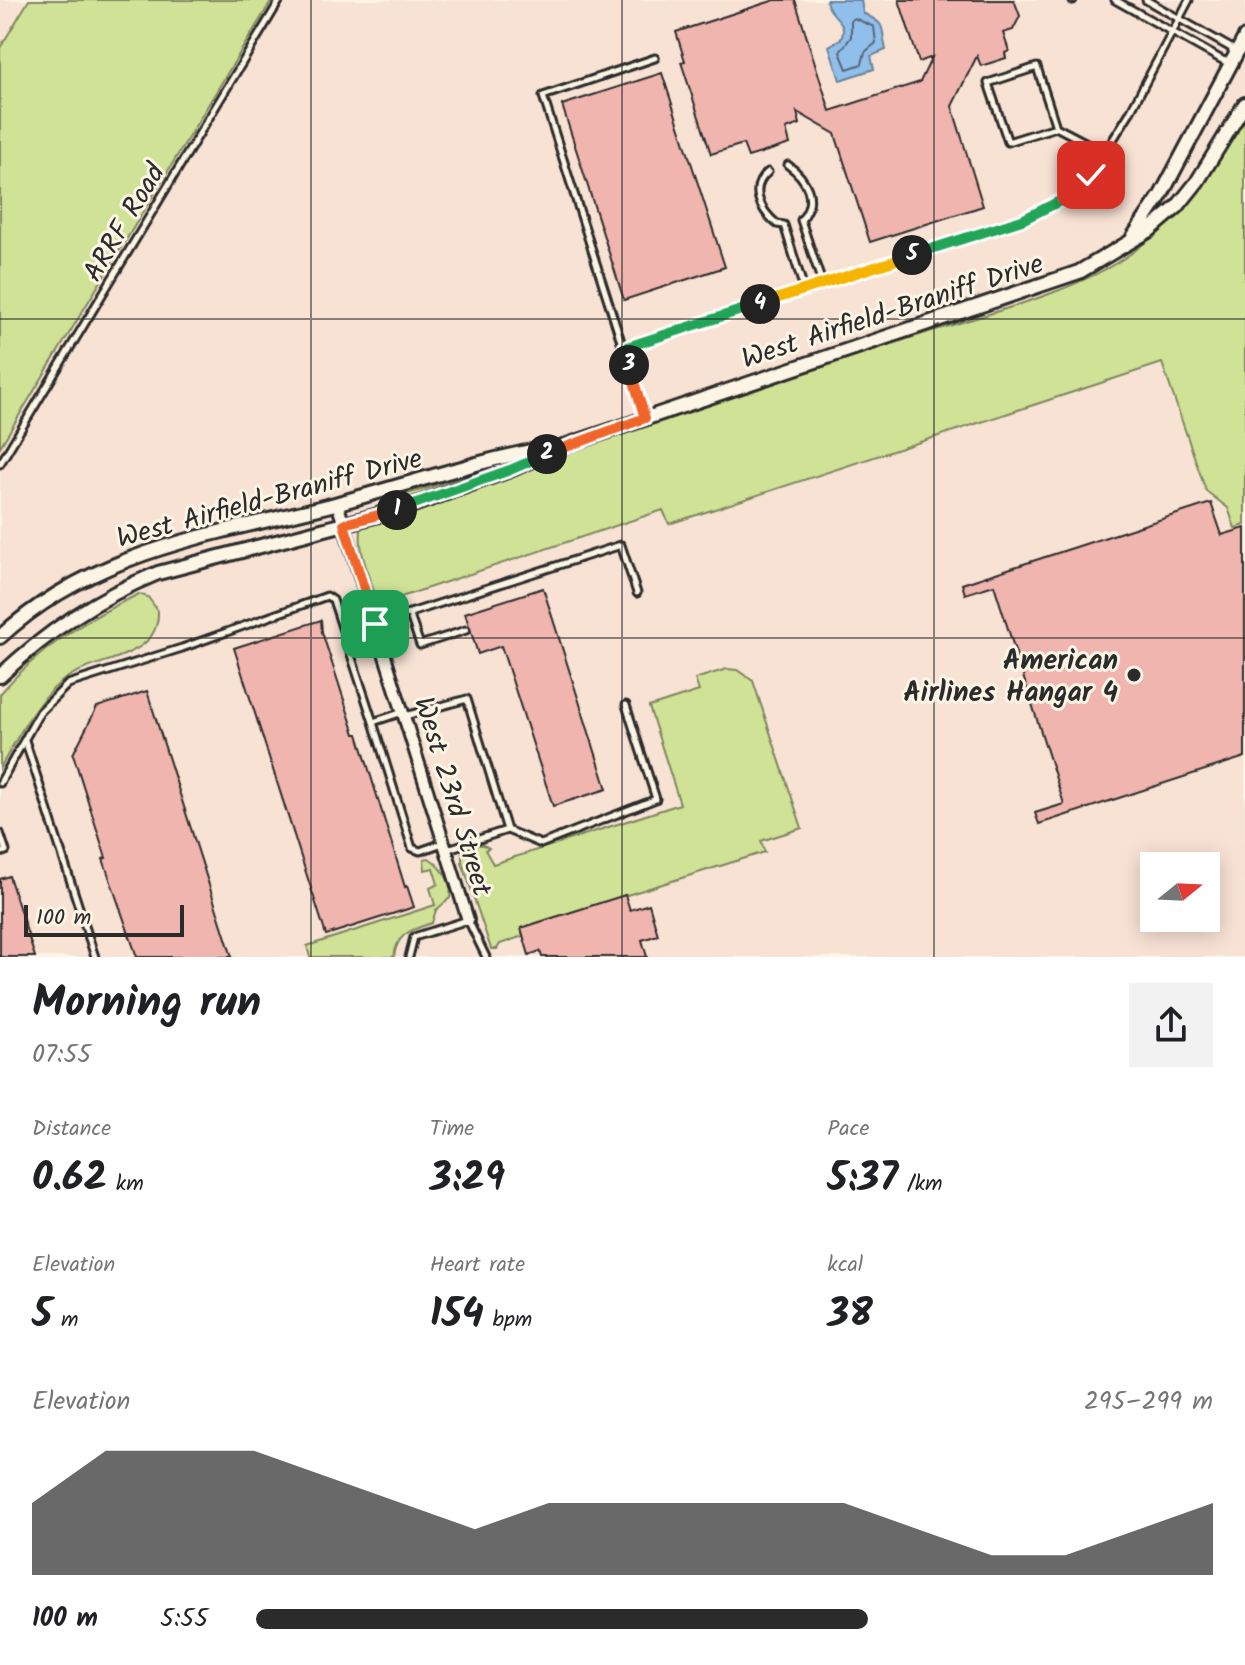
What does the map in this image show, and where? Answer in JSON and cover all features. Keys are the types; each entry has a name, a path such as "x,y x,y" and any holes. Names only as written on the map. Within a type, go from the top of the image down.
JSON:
{"street":[{"path":"1131,239 1161,195 1240,60 1245,37"},
{"name":"West Airfield-Braniff Drive","path":"0,676 72,616 126,586 178,567 405,508 510,470 570,444 1040,287 1093,265 1150,230 1184,199 1245,104"},
{"name":"West Airfield-Braniff Drive","path":"0,637 72,585 122,561 507,455 570,444"},
{"name":"West 23rd Street","path":"337,503 468,920"}],"lane":[{"name":"ARRF Road","path":"0,464 280,0"},
{"path":"1115,0 1224,61 1240,60"},
{"path":"1146,0 1231,48 1240,60"},
{"path":"624,348 1022,220 1059,203 1091,175 1106,153 1189,0"},
{"path":"645,418 543,96 655,58"},
{"path":"1056,127 1037,67 988,83 1008,142 1056,127 1106,153"},
{"path":"788,165 802,175 810,193 808,212 801,220 822,283"},
{"path":"768,172 761,178 757,189 760,206 777,224 784,225 804,289"},
{"path":"375,624 621,545 637,593"},
{"path":"0,783 40,712 68,684 182,648 327,596 333,600 412,848 420,851 507,830 541,844 656,799 626,705"},
{"path":"409,613 420,645 466,630"},
{"path":"373,722 467,699 507,830"},
{"path":"25,739 95,957"},
{"path":"0,833 6,851 0,853"},
{"path":"409,957 414,937 468,920 486,957"}],"shaded area":[{"path":"0,0 1245,0 1245,957 0,957"}],"green space":[{"path":"29,0 272,0 0,447 0,48"},
{"path":"1245,119 1245,525 1235,528 1228,508 1206,491 1162,363 669,524 663,510 398,598 400,607 387,612 380,608 361,542 365,518 379,505 997,312 1084,280 1133,252 1182,208"},
{"path":"139,594 148,597 158,611 156,628 148,640 122,656 90,667 61,682 34,711 0,768 0,694 30,663 64,636"},
{"path":"727,669 737,670 753,681 802,828 761,841 765,852 521,928 523,936 491,949 462,862 462,851 475,845 485,846 489,848 485,850 493,864 680,804 649,707 699,691 695,679"},
{"path":"429,858 446,875 450,898 436,910 432,923 402,938 394,957 310,957 307,946 435,905 430,888 438,884 433,868 425,870 424,859"}],"water":[{"path":"826,0 861,0 863,13 880,24 886,50 871,56 874,69 840,80 829,46 841,39 843,27 830,11"}],"building":[{"path":"775,0 795,0 830,111 920,82 932,57 919,62 899,0 1014,0 1020,16 1013,30 1003,33 1009,51 1005,53 1006,58 981,66 977,56 952,106 983,206 870,242 835,134 797,112 800,124 786,129 790,144 748,157 743,144 711,154 681,62 685,61 676,32"},
{"path":"662,73 725,267 624,300 562,105"},
{"name":"American Airlines Hangar 4","path":"1211,503 1222,535 1245,528 1245,757 1039,824 1035,813 1064,804 994,585 965,594 962,584"},
{"path":"543,588 607,789 553,806 501,646 478,654 465,613"},
{"path":"321,620 322,632 355,734 358,734 405,887 414,907 326,935 234,648"},
{"path":"147,691 232,957 137,957 103,859 106,858 73,754 97,707"},
{"path":"9,876 35,957 0,957 0,879"},
{"path":"625,895 630,910 649,904 658,935 642,940 647,957 542,957 540,951 529,955 521,928"}],"place":[{"name":"American Airlines Hangar 4","path":"1134,675"}],"route":[{"path":"375,624 344,524 405,508 645,418 624,348 1022,220 1059,203 1091,175"}]}
